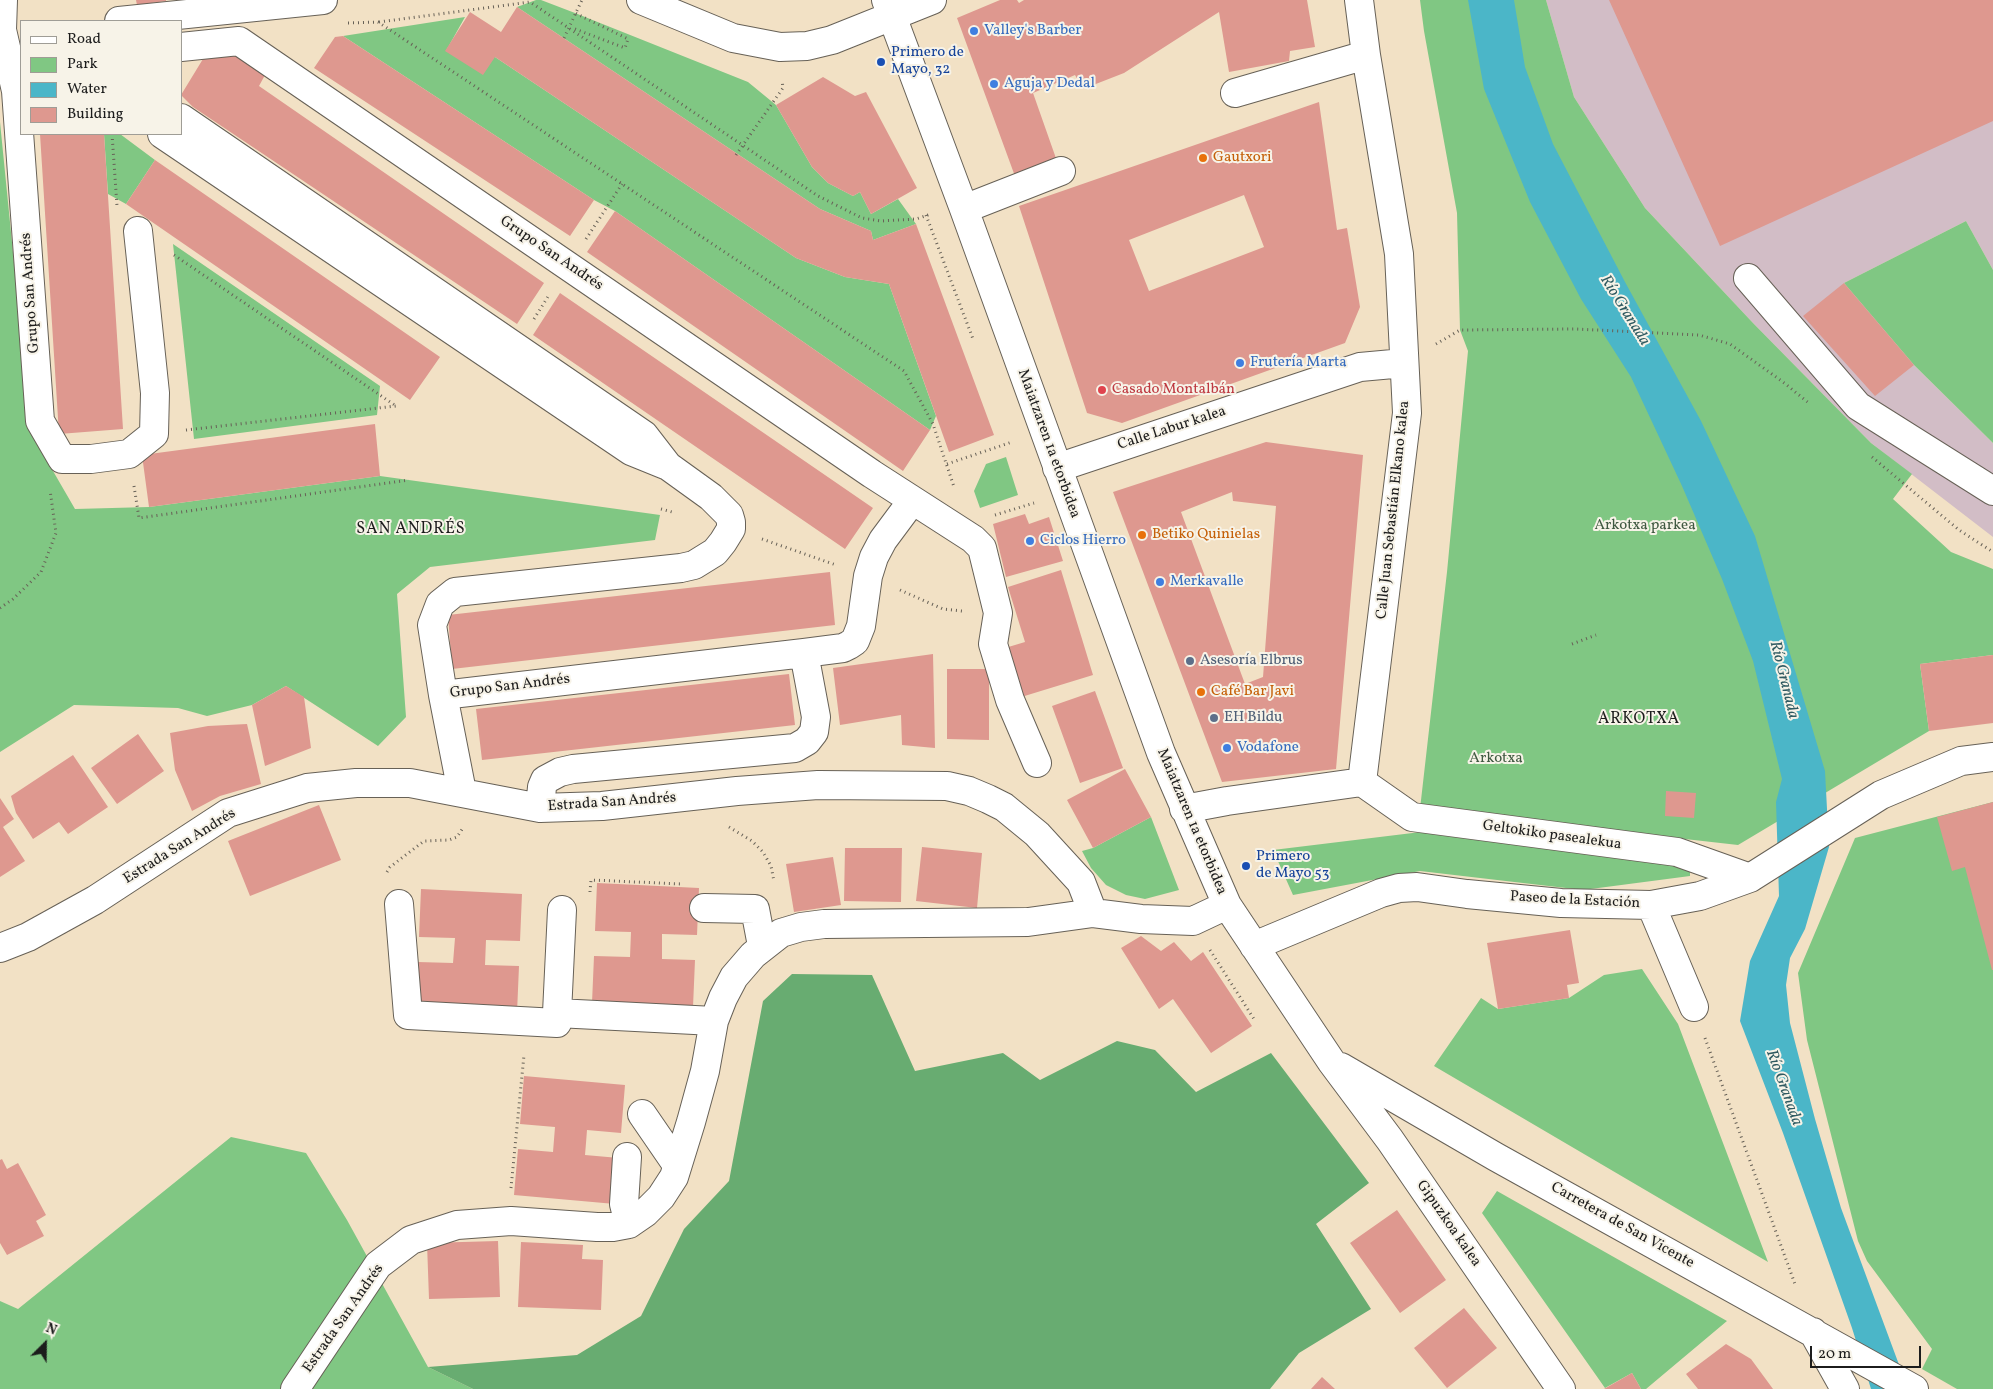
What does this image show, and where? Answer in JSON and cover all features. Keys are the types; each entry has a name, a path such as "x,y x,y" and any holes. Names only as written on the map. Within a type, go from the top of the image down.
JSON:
{"street":[{"name":"Grupo San Andrés","path":"3,0 16,91 40,421 62,459"},
{"path":"129,20 323,0"},
{"path":"641,0 733,38 780,47 807,46 832,40 889,8 932,0"},
{"name":"Calle Juan Sebastián Elkano kalea","path":"1359,0 1366,56 1399,254 1407,413 1362,782"},
{"name":"Maiatzaren 1a etorbidea","path":"889,8 963,206 1160,754 1227,905 1331,1061"},
{"name":"Grupo San Andrés","path":"182,47 239,40 912,501 960,525 982,548 998,613 994,644 1010,700 1038,763"},
{"path":"1235,93 1366,56"},
{"path":"182,119 644,435 668,466"},
{"path":"163,135 631,451 668,466 711,497 729,515 731,529"},
{"path":"963,206 1061,172"},
{"path":"62,459 91,460 129,454 154,434 156,393 138,231"},
{"path":"1748,278 1858,406 1993,491"},
{"name":"Calle Labur kalea","path":"1061,480 1360,367 1404,363"},
{"name":"Grupo San Andrés","path":"731,529 716,552 694,565 455,592 440,604 432,625 443,695 843,648 855,641 861,626 868,576 874,557 883,540 912,501"},
{"path":"540,808 542,787 545,780 560,772 573,769 795,748 807,741 814,732 816,717 804,653"},
{"path":"443,695 462,792"},
{"name":"Paseo de la Estación","path":"1254,946 1380,893 1399,888 1417,887 1562,903 1651,905 1700,896 1750,878 1881,795 1961,761 1993,757"},
{"path":"1184,809 1227,800 1362,782"},
{"name":"Geltokiko pasealekua","path":"1362,782 1412,817 1677,852 1750,878"},
{"name":"Estrada San Andrés","path":"0,948 28,937 95,900 228,813 308,788 356,783 410,783 540,808 602,806 818,785 947,786 969,791 1004,807 1038,834 1081,882 1093,912"},
{"path":"398,904 408,1015 557,1023 562,910"},
{"path":"626,1157 624,1204 629,1224 645,1213 661,1197 671,1182 692,1122 705,1071 714,1021 734,977 772,940 801,926 824,924 1028,922 1093,912 1140,919 1193,922 1227,905"},
{"path":"1651,905 1694,1007"},
{"path":"704,908 754,909 772,940"},
{"path":"557,1013 714,1021"},
{"name":"Carretera de San Vicente","path":"1331,1061 1496,1157 1914,1389"},
{"name":"Gipuzkoa kalea","path":"1331,1061 1390,1140 1561,1389"},
{"path":"642,1114 677,1165"},
{"name":"Estrada San Andrés","path":"295,1389 378,1265 411,1240 457,1225 511,1221 597,1227 629,1224"},
{"path":"1813,1332 1845,1389"}],"path":[{"path":"564,38 582,0"},
{"path":"341,23 378,22 530,2 818,196 862,218 881,221 916,218 963,206"},
{"path":"569,27 624,48 628,39 576,13"},
{"path":"378,22 904,371 933,424 947,464 960,525 1061,480"},
{"path":"736,155 773,102"},
{"path":"112,135 118,217 396,406 154,434"},
{"path":"606,208 622,184"},
{"path":"1404,363 1460,330 1575,328 1699,335"},
{"path":"947,464 1012,442"},
{"path":"129,454 139,518 409,480"},
{"path":"0,608 13,600 40,572 56,533 50,484 64,474 62,459"},
{"path":"661,509 678,514"},
{"path":"731,529 868,576"},
{"path":"898,589 943,609"},
{"path":"1572,644 1596,636"},
{"path":"398,904 376,893 377,887 390,867 424,841 449,840 457,837 463,827 462,792"},
{"path":"725,825 752,841 763,852 770,866 772,940"},
{"path":"591,880 705,885 704,908"},
{"path":"1214,959 1254,1019"},
{"path":"1694,1007 1813,1332"},
{"path":"515,1149 524,1046"}],"shaded area":[{"path":"1546,0 1993,0 1993,270 1966,221 1844,283 1914,365 1993,443 1993,537 1871,443 1753,323 1645,208 1574,97"}],"green space":[{"path":"541,0 575,13 748,82 776,105 812,167 828,183 853,196 860,192 871,214 898,199 916,224 873,240 871,231 820,209 517,7"},
{"name":"Arkotxa parkea","path":"1420,0 1546,0 1574,97 1645,208 1753,323 1871,443 1912,474 1893,499 1951,552 1993,569 1993,655 1920,664 1929,731 1738,845 1420,809 1447,572 1468,351 1460,330 1457,213"},
{"path":"465,17 446,51 495,57 796,258 845,277 889,284 936,416 930,430 615,211 594,200 343,36"},
{"path":"0,122 31,433 75,509 149,507 380,476 660,515 655,540 430,567 397,594 406,717 378,746 286,686 252,705 207,716 178,708 74,705 0,752"},
{"path":"104,135 121,135 155,160 126,204 108,194"},
{"path":"1966,221 1993,270 1993,443 1914,365 1844,283"},
{"path":"173,244 380,386 377,415 194,439"},
{"path":"1006,457 1018,495 980,508 974,491 986,464"},
{"path":"1993,802 1993,1389 1957,1389 1922,1369 1932,1349 1867,1261 1858,1241 1807,1040 1798,973 1855,838"},
{"path":"1151,817 1179,890 1145,899 1126,895 1106,885 1091,868 1082,851 1093,848"},
{"path":"1429,831 1690,864 1690,876 1583,890 1420,871 1293,895 1273,850"},
{"path":"1642,969 1678,1024 1768,1262 1434,1066 1481,998 1498,1009 1569,998 1604,975"},
{"path":"792,974 872,975 915,1071 1003,1053 1040,1080 1117,1041 1155,1050 1196,1092 1271,1053 1369,1183 1316,1224 1371,1309 1299,1353 1270,1389 473,1389 428,1367 577,1355 641,1316 684,1229 729,1181 763,1001"},
{"path":"231,1137 306,1153 347,1220 428,1367 473,1389 0,1389 0,1301 18,1309"},
{"path":"1497,1191 1727,1321 1646,1389 1641,1389 1632,1373 1605,1388 1482,1213"}],"water":[{"name":"Río Granada","path":"1468,0 1514,0 1525,67 1553,144 1625,282 1701,421 1755,536 1825,771 1829,847 1805,929 1790,958 1786,985 1790,1023 1841,1208 1908,1389 1871,1389 1852,1328 1783,1133 1740,1021 1750,961 1779,896 1776,802 1782,779 1753,661 1722,579 1682,486 1631,377 1581,299 1530,202 1484,89"}],"building":[{"path":"136,0 166,0 166,1 137,5"},
{"path":"1000,0 1017,0 1019,3 1024,0 1307,0 1315,47 1290,51 1289,61 1229,72 1219,12 1124,73 1083,89 1075,75 1033,93 1058,164 1016,179 957,18"},
{"path":"1609,0 1993,0 1993,121 1720,246"},
{"path":"517,7 820,209 871,231 873,240 916,224 994,435 949,452 889,284 845,277 796,258 495,57 483,75 445,51 470,12 501,32"},
{"path":"343,36 594,200 570,236 314,68 335,37"},
{"path":"234,53 265,75 259,86 544,283 517,324 193,107 182,96 182,93 206,54"},
{"path":"823,77 855,96 866,92 917,188 871,214 860,192 853,196 828,183 812,167 776,105"},
{"path":"1319,102 1337,230 1347,228 1360,307 1345,343 1122,423 1087,413 1019,206","holes":["1244,195 1264,247 1149,291 1129,240"]},
{"path":"40,135 104,135 123,429 59,434"},
{"path":"155,160 440,357 410,400 126,204"},
{"path":"615,211 930,430 903,471 587,252"},
{"path":"1844,283 1914,365 1875,396 1803,316"},
{"path":"560,293 873,508 845,549 533,335"},
{"path":"375,424 380,476 149,507 142,455"},
{"path":"1266,442 1363,455 1336,769 1222,782 1113,492","holes":["1232,492 1233,501 1276,506 1263,677 1245,684 1181,512"]},
{"path":"1025,514 1029,524 1049,517 1063,561 1006,577 993,524"},
{"path":"1061,570 1093,675 1018,698 1005,648 1025,642 1008,587"},
{"path":"830,572 835,625 452,669 448,615"},
{"path":"933,654 935,748 902,745 901,715 840,725 833,668"},
{"path":"1993,655 1993,723 1929,731 1920,664"},
{"path":"947,669 989,669 989,740 947,739"},
{"path":"789,674 795,725 482,760 476,709"},
{"path":"286,686 304,697 311,748 265,766 252,705"},
{"path":"1095,691 1123,768 1080,783 1052,706"},
{"path":"247,724 261,784 220,796 192,811 175,770 170,733 208,726"},
{"path":"138,734 164,771 117,804 91,768"},
{"path":"73,755 108,807 68,834 59,822 33,839 16,813 11,796"},
{"path":"1125,769 1151,817 1093,848 1067,800"},
{"path":"1666,791 1696,793 1694,818 1665,816"},
{"path":"0,798 14,819 3,827 25,861 0,877"},
{"path":"1993,802 1992,970 1965,867 1952,871 1937,817"},
{"path":"319,805 341,860 250,896 228,841"},
{"path":"922,847 982,853 977,908 916,901"},
{"path":"845,848 902,848 901,902 844,901"},
{"path":"833,857 841,905 794,912 786,864"},
{"path":"597,883 699,888 697,935 662,934 662,959 695,960 693,1007 592,1003 594,956 630,957 631,932 595,931"},
{"path":"421,889 522,894 520,941 486,940 485,965 519,966 517,1013 415,1008 418,962 453,963 455,938 419,937"},
{"path":"1570,930 1579,983 1567,985 1569,998 1498,1009 1487,943"},
{"path":"1141,936 1161,951 1174,942 1191,961 1203,952 1252,1026 1211,1053 1173,999 1159,1009 1121,948"},
{"path":"524,1076 625,1085 621,1133 587,1130 585,1155 619,1158 615,1204 514,1195 518,1149 553,1152 555,1127 520,1124"},
{"path":"2,1159 7,1169 18,1163 46,1215 36,1221 44,1236 7,1255 0,1243 0,1160"},
{"path":"1397,1210 1446,1280 1400,1313 1350,1243"},
{"path":"498,1241 500,1297 429,1299 427,1243"},
{"path":"521,1242 583,1245 582,1259 603,1260 601,1310 518,1307"},
{"path":"1464,1308 1497,1348 1447,1388 1414,1348"},
{"path":"1726,1344 1751,1359 1773,1389 1698,1389 1686,1374"},
{"path":"1632,1373 1641,1389 1604,1389"},
{"path":"1322,1377 1335,1389 1311,1389"}],"place":[{"name":"Valley's Barber","path":"974,31"},
{"name":"Primero de Mayo, 32","path":"881,62"},
{"name":"Aguja y Dedal","path":"994,84"},
{"name":"Gautxori","path":"1203,158"},
{"name":"Frutería Marta","path":"1240,363"},
{"name":"Casado Montalbán","path":"1102,390"},
{"name":"Betiko Quinielas","path":"1142,535"},
{"name":"Ciclos Hierro","path":"1030,541"},
{"name":"Merkavalle","path":"1160,582"},
{"name":"Asesoría Elbrus","path":"1190,661"},
{"name":"Café Bar Javi","path":"1201,692"},
{"name":"EH Bildu","path":"1214,718"},
{"name":"Vodafone","path":"1227,748"},
{"name":"Primero de Mayo 53","path":"1246,866"}],"district":[{"name":"SAN ANDRÉS","path":"411,530"},
{"name":"ARKOTXA","path":"1639,720"}],"park label":[{"name":"Arkotxa","path":"1496,759"}]}
